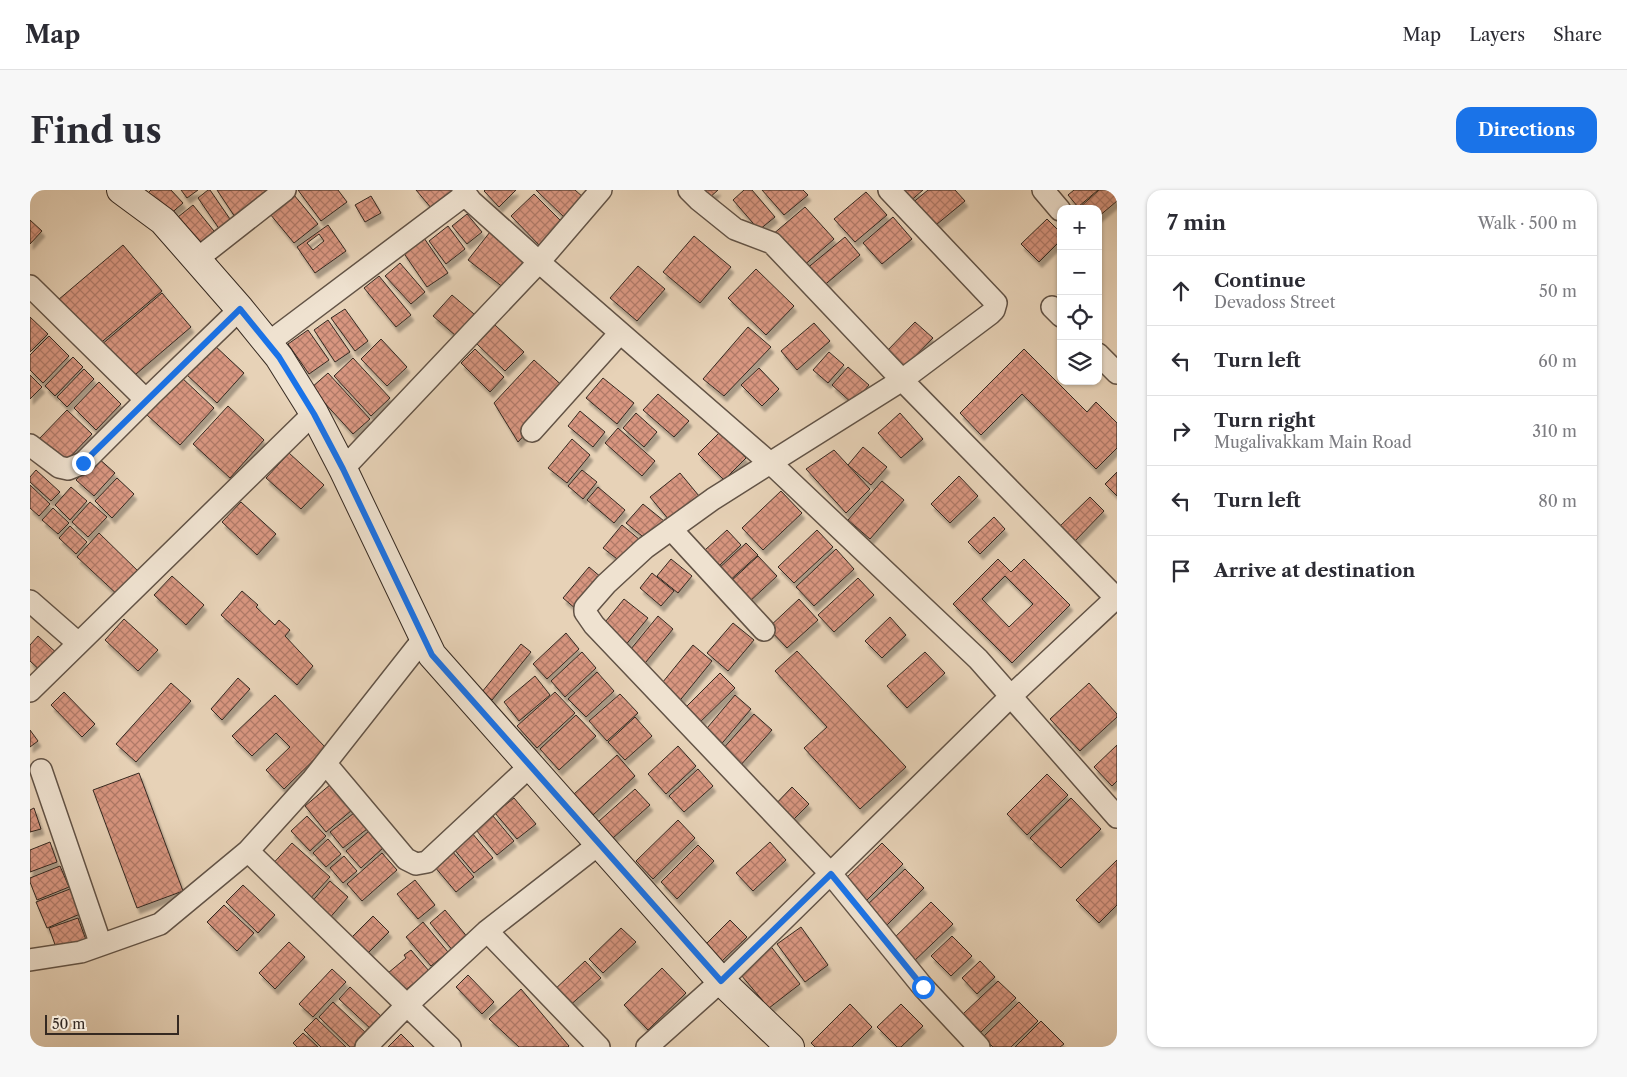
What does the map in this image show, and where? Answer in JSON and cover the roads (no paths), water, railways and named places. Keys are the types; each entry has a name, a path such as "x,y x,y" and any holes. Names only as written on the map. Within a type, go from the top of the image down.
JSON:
{"street":[{"path":"197,259 285,190"},
{"path":"343,469 539,262 601,190"},
{"path":"647,1047 721,981 1011,696 1117,598 902,380 772,243 735,229 689,190"},
{"path":"890,190 996,303 994,310 902,380 771,464 713,498 645,548 606,584 585,608 585,612 594,625 831,874 923,987 979,1047"},
{"path":"1043,190 1057,206"},
{"path":"268,343 464,192 471,201 539,262 771,464 978,659 1117,817"},
{"path":"133,193 163,220 279,357 314,414 343,469 432,655 721,981 790,1047"},
{"path":"30,286 146,400"},
{"path":"30,445 59,467 74,468 83,463 240,309"},
{"path":"532,431 620,333"},
{"path":"1102,358 1117,373"},
{"path":"30,691 314,414"},
{"path":"671,529 764,630"},
{"path":"30,600 78,643"},
{"path":"30,960 81,952 160,924 248,851 326,764 424,638"},
{"path":"326,764 406,859 416,864 427,862 530,766"},
{"path":"41,770 101,945"},
{"path":"366,1047 407,1005 487,931 600,844"},
{"path":"248,851 450,1047"},
{"path":"487,931 599,1047"}]}
